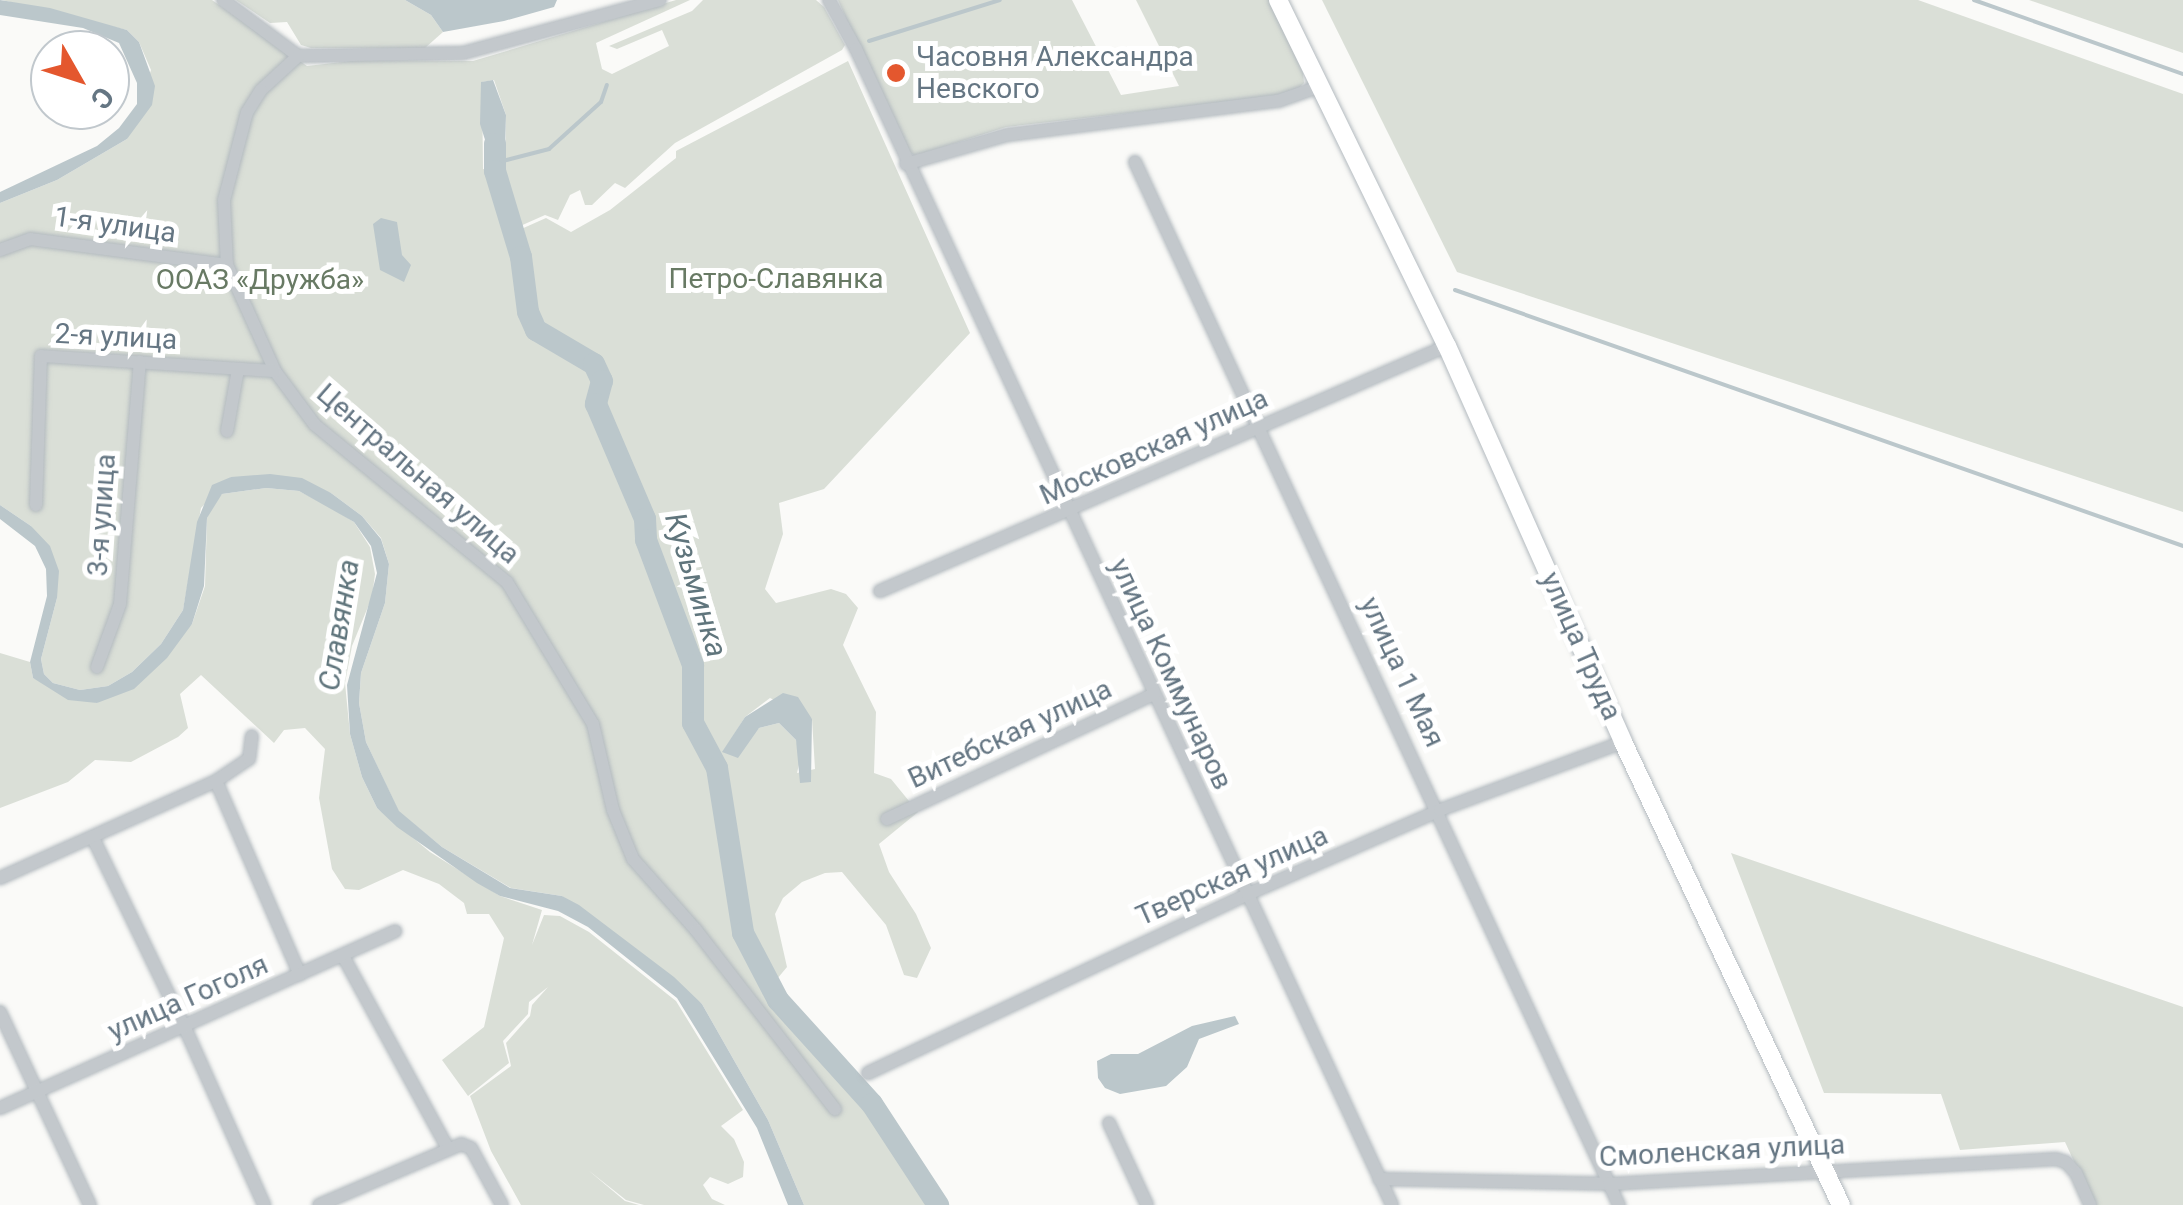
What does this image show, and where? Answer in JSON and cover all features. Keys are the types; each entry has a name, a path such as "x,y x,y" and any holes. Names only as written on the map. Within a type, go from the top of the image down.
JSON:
{"street":[{"path":"223,0 298,56 463,53 660,0"},
{"name":"улица Коммунаров","path":"829,0 856,49 1067,513 1392,1205"},
{"name":"улица Труда","path":"1278,0 1447,346 1624,742 1841,1205"},
{"name":"Центральная улица","path":"298,56 261,90 234,146 224,200 227,265 275,371 315,425 508,582 593,724 613,810 633,859 696,930 835,1109"},
{"path":"906,164 1007,136 1278,101 1318,87"},
{"name":"улица 1 Мая","path":"1135,162 1440,810 1620,1205"},
{"name":"1-я улица","path":"0,250 30,239 227,265"},
{"name":"Московская улица","path":"880,592 1447,346"},
{"name":"2-я улица","path":"36,505 41,356 275,371"},
{"name":"3-я улица","path":"97,667 120,604 140,362"},
{"path":"228,431 238,369"},
{"name":"Витебская улица","path":"887,819 1154,694"},
{"path":"0,878 216,781 249,759 252,736"},
{"name":"Тверская улица","path":"868,1072 1248,894 1440,810 1624,742"},
{"path":"216,781 300,975"},
{"path":"93,838 186,1028 264,1205"},
{"name":"улица Гоголя","path":"0,1108 186,1028 395,931"},
{"path":"343,956 447,1147"},
{"path":"0,1012 90,1205"},
{"path":"1110,1123 1147,1205"},
{"path":"319,1205 461,1144 477,1158 502,1205"},
{"name":"Смоленская улица","path":"1379,1179 1610,1184 2066,1162 2090,1205"}],"green space":[{"name":"ООАЗ «Дружба»","path":"2,0 212,0 307,66 359,60 473,61 676,0 690,0 596,43 602,69 612,74 669,46 662,30 617,49 609,46 692,11 703,0 816,0 824,7 845,45 842,50 675,143 625,188 615,183 592,205 585,205 580,190 570,195 558,220 545,215 518,227 505,188 506,115 494,80 482,82 483,169 495,171 521,257 528,312 536,329 594,363 595,356 601,357 548,327 534,307 519,230 546,218 571,232 610,210 676,158 676,151 848,61 970,333 824,489 779,503 783,534 765,589 776,603 831,589 846,594 858,608 843,645 876,712 874,773 891,779 918,812 879,844 889,872 916,914 931,948 917,978 904,975 886,925 842,872 825,873 802,882 783,898 775,914 787,967 777,979 766,979 778,1000 872,1104 938,1205 804,1205 768,1120 702,1004 562,896 511,888 442,847 399,812 366,742 359,703 361,673 385,603 389,564 381,538 362,516 331,493 231,477 201,508 183,610 161,644 132,672 108,686 80,690 53,683 44,674 41,659 57,598 31,526 0,505 0,203 57,180 127,139 151,70 130,30","holes":["770,698 812,719 815,769 797,773 801,756 796,740 779,723 759,728 723,752 745,717"]},
{"path":"236,0 405,0 431,15 443,32 425,48 311,48 301,45 287,22 270,23"},
{"path":"838,0 1072,0 1121,95 1179,86 1136,0 1269,0 1304,83 1298,89 1271,97 1006,127 915,156 903,147"},
{"path":"1322,0 1918,0 2183,94 2183,512 1457,272"},
{"path":"2029,0 2183,0 2183,53"},
{"path":"266,488 299,491 330,507 354,522 370,547 375,574 372,597 352,646 345,683 350,734 362,777 377,808 430,852 500,896 542,910 532,945 544,915 560,916 589,932 676,1001 743,1110 721,1126 734,1139 744,1162 743,1177 728,1184 710,1177 703,1185 712,1199 725,1205 644,1205 626,1200 588,1170 625,1201 639,1205 521,1205 491,1151 470,1096 511,1066 506,1043 530,1016 532,1005 548,987 529,1002 528,1014 503,1041 509,1063 468,1096 442,1060 484,1027 504,938 489,914 467,914 464,903 439,884 403,870 359,890 345,889 332,869 319,798 325,749 305,728 284,730 274,743 201,675 180,694 188,728 178,737 131,762 95,760 68,782 0,808 0,653 30,662 33,678 97,703 192,624 205,586 207,518 212,504 222,494"},
{"path":"1731,853 2183,1007 2183,1205 2094,1205 2065,1142 1960,1150 1941,1094 1824,1093"}],"shaded area":[{"path":"0,0 50,8 127,30 88,30 0,15"},
{"path":"405,0 557,0 554,7 443,32 431,15"},
{"path":"130,33 139,42 155,86 152,105 127,139 57,180 0,203 0,192 97,146 117,130 130,130 130,113 137,104 137,83 130,67"},
{"path":"493,80 506,115 505,150 495,171 480,124 481,82"},
{"path":"381,218 397,222 402,255 411,265 404,282 380,270 373,224"},
{"path":"270,474 302,478 331,493 362,516 381,539 389,564 385,603 361,673 359,703 366,742 399,811 442,847 510,888 562,896 579,905 674,977 702,1004 768,1120 804,1205 788,1205 757,1128 677,998 588,927 558,911 500,896 397,827 377,808 362,777 350,734 347,685 377,573 371,546 354,522 299,491 266,488 222,494 207,518 204,586 192,624 167,658 134,689 97,703 68,700 33,678 30,662 47,596 46,569 35,546 0,519 0,505 31,526 50,546 59,571 57,598 41,659 44,674 53,683 80,690 108,686 132,672 161,644 183,610 197,522 212,485 231,477"},
{"path":"783,693 798,697 812,719 811,782 800,783 796,740 779,723 759,728 738,758 722,752 745,717"},
{"path":"1235,1016 1239,1024 1199,1039 1187,1067 1166,1086 1120,1094 1105,1088 1098,1078 1097,1061 1111,1054 1138,1054 1192,1026"}],"waterway":[{"path":"869,41 1000,0"},
{"path":"1974,0 2183,74"},
{"path":"495,163 549,149 601,102 607,85"},
{"name":"Кузьминка","path":"495,144 495,171 521,257 528,312 536,330 594,364 602,381 596,404 645,519 646,540 693,665 693,723 717,768 743,933 778,1000 872,1104 938,1205"},
{"path":"1455,290 2183,546"}],"place":[{"name":"Часовня Александра Невского","path":"896,73"}],"park label":[{"name":"Петро-Славянка","path":"776,279"}],"water label":[{"name":"Славянка","path":"339,625"}]}
